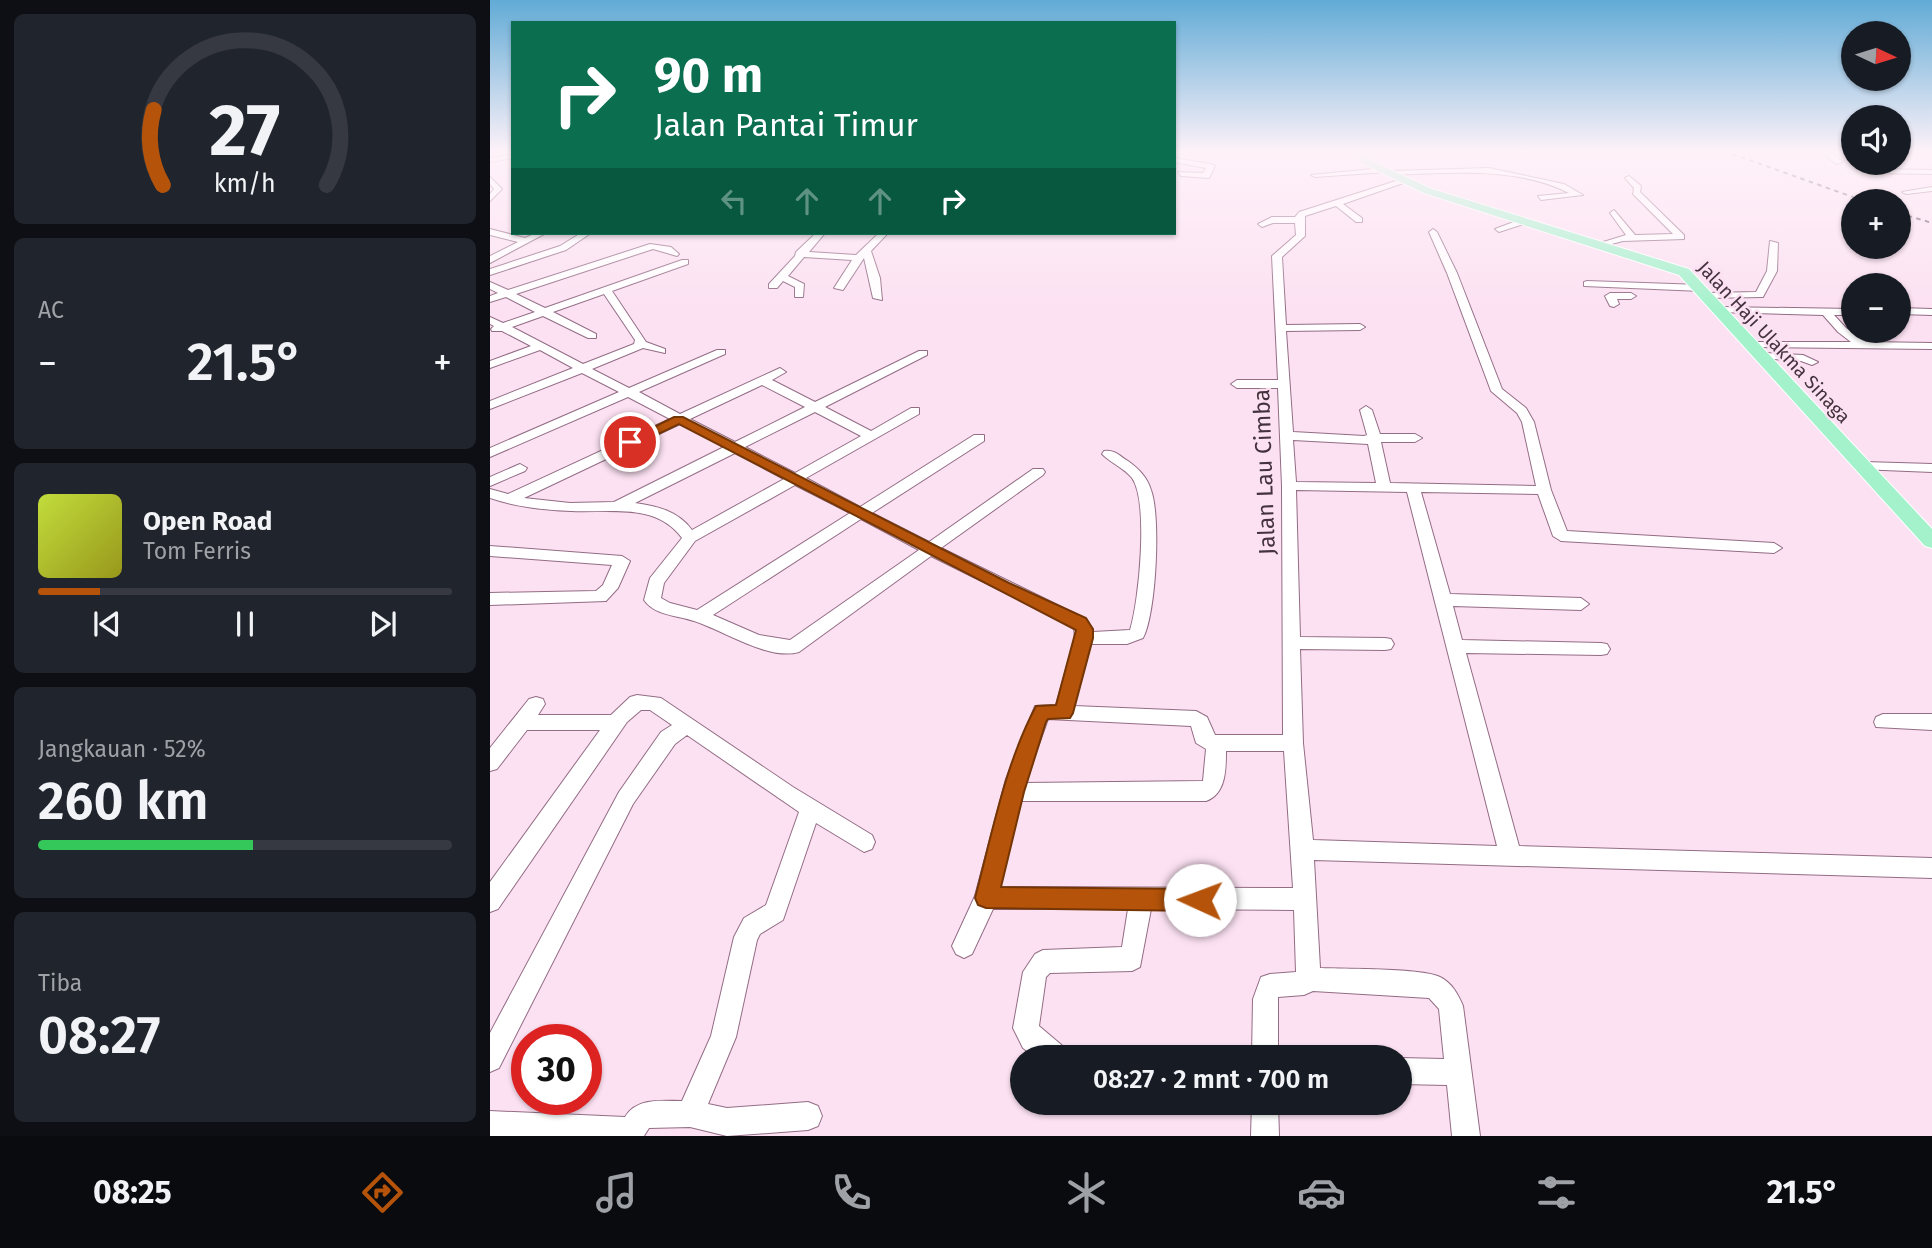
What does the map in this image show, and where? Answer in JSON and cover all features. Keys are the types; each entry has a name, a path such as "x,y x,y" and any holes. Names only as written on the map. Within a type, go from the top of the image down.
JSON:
{"main road":[{"name":"Jalan Haji Ulakma Sinaga","path":"1477,204 1670,265 1684,272 1932,541"}],"street":[{"path":"1262,224 1272,220 1299,220 1302,214 1330,204"},
{"path":"1339,204 1359,220"},
{"path":"1603,245 1633,237 1681,237 1648,204"},
{"path":"1614,213 1633,237"},
{"name":"Jalan Lau Cimba","path":"1299,220 1301,236 1278,256 1289,486 1293,743 1303,850 1306,979"},
{"path":"1499,229 1524,220"},
{"path":"490,232 526,241"},
{"path":"1433,232 1452,273 1497,391 1522,411 1528,422 1544,490 1556,527 1564,537 1773,548"},
{"path":"490,260 538,235"},
{"path":"490,272 563,248 584,235"},
{"path":"773,286 819,235"},
{"path":"839,288 862,254 882,235"},
{"path":"490,245 510,238"},
{"path":"1614,304 1610,296 1759,295 1772,271 1773,243"},
{"path":"490,299 653,246 668,249 674,254"},
{"path":"799,254 862,254"},
{"path":"862,254 876,278 878,298"},
{"path":"1620,256 1647,263 1670,265"},
{"path":"494,326 685,262"},
{"path":"1598,273 1606,285"},
{"path":"781,276 800,286 799,295"},
{"path":"1587,284 1706,294"},
{"path":"490,285 592,336"},
{"path":"606,290 623,311 641,344 661,351"},
{"path":"1721,310 1841,312"},
{"path":"1911,311 1932,312"},
{"path":"1826,312 1842,330 1863,345"},
{"path":"494,326 736,447 929,549 1074,620 1084,629 1084,638 1063,713"},
{"path":"1282,328 1360,327"},
{"path":"490,405 584,370 641,344"},
{"path":"1752,344 1932,346"},
{"path":"490,365 538,346"},
{"path":"490,453 721,352"},
{"path":"618,506 923,353"},
{"path":"1764,356 1803,358 1812,362"},
{"path":"509,499 780,372"},
{"path":"762,380 869,435"},
{"path":"1237,384 1284,384"},
{"path":"1366,410 1372,437 1376,441 1384,486"},
{"path":"915,411 690,538 656,582 652,600 665,608 699,616 756,641 793,647 1038,472"},
{"path":"1287,436 1415,438"},
{"path":"699,616 858,512 979,438"},
{"path":"1084,638 1127,638 1137,634 1140,626 1150,530 1145,495 1139,479 1109,454"},
{"path":"1864,466 1932,468"},
{"path":"490,482 520,468"},
{"path":"1289,486 1544,490"},
{"path":"1413,487 1510,854"},
{"path":"490,493 509,499 571,507 618,506 648,510 671,518 684,527 690,538"},
{"path":"490,551 622,561 610,588 600,597 490,599"},
{"path":"1444,600 1581,604"},
{"path":"1293,643 1385,644"},
{"path":"1456,646 1601,649"},
{"path":"490,901 615,723 628,707 643,701 654,703 688,724 810,809 863,842"},
{"path":"490,763 536,704"},
{"path":"964,946 986,898 1014,792 1042,711 1196,719 1207,741 1293,743"},
{"path":"521,722 615,723"},
{"path":"1883,722 1932,722"},
{"path":"490,1059 626,798 668,737 688,724"},
{"path":"1014,792 1206,792 1212,788 1214,780 1216,743"},
{"path":"690,1114 726,1025 746,937 752,926 775,912 810,809"},
{"path":"1303,850 1510,854 1672,864 1932,868"},
{"path":"986,898 1303,899"},
{"path":"1039,1045 1032,1040 1026,1028 1035,972 1043,962 1132,958 1141,898"},
{"path":"1265,1045 1265,999 1270,986 1304,982 1306,979 1433,986 1443,993 1451,1006 1466,1136"},
{"path":"1412,1070 1457,1072"},
{"path":"490,1125 630,1133 639,1119 647,1115 690,1114 727,1122 808,1116"},
{"path":"1265,1115 1265,1136"}],"railway":[{"path":"1911,217 1932,223"}],"route":[{"path":"630,442 679,419 1003,587 1080,623 1084,629 1084,638 1063,713 1042,711 1037,722 1014,792 986,898 1200,900"}]}
